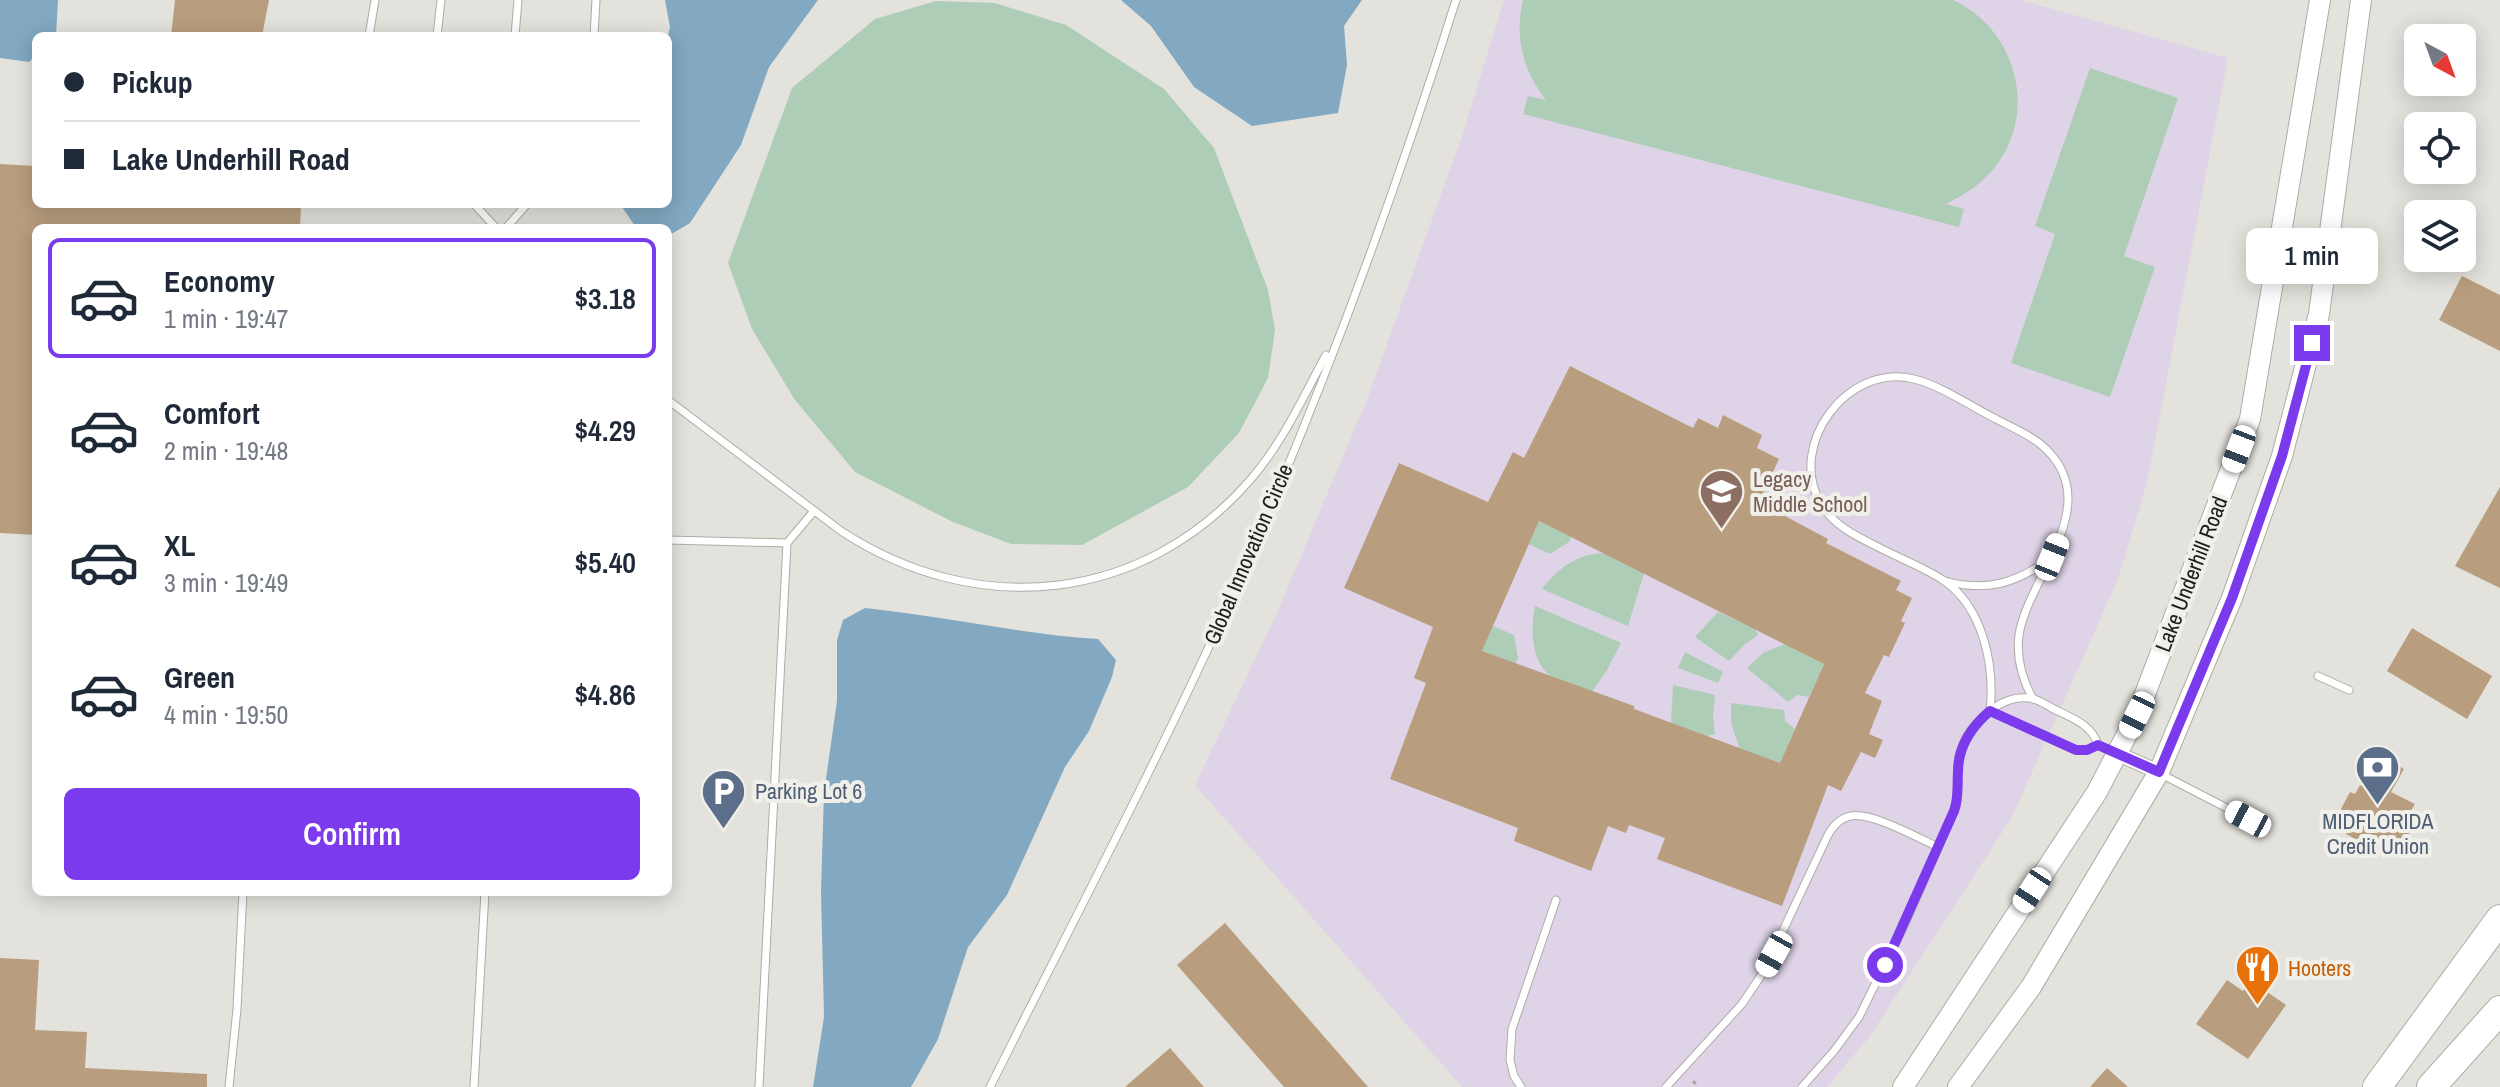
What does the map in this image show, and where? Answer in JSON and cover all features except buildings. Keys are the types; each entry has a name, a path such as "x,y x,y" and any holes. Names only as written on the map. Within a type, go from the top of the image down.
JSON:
{"highway":[{"path":"2377,1087 2500,919"},
{"path":"2431,1087 2500,1010"}],"street":[{"name":"Lake Underhill Road","path":"1903,1087 2097,792 2137,715 2250,419 2320,0"},
{"name":"Lake Underhill Road","path":"1958,1087 2031,987 2159,772 2232,598 2282,456 2316,328 2361,0"},
{"path":"2118,754 2159,772"}],"lane":[{"path":"370,32 375,0"},
{"path":"437,32 441,0"},
{"path":"515,32 518,0"},
{"path":"594,32 596,0"},
{"name":"Global Innovation Circle","path":"990,1087 1143,783 1227,605 1343,325 1403,162 1456,0"},
{"path":"478,208 492,224"},
{"path":"510,224 524,208"},
{"path":"672,403 814,511 855,540 888,558 925,573 968,584 1003,588 1042,587 1085,580 1126,568 1162,552 1221,511 1252,478 1278,443 1343,325"},
{"path":"2033,699 2022,675 2019,635 2025,616 2052,557 2064,527 2068,501 2064,478 2050,453 2040,443 2016,429 1925,382 1891,377 1869,382 1843,398 1820,431 1811,470 1817,497 1835,522 1852,534 1942,580 1969,587 1996,585 2022,577 2052,557"},
{"path":"759,1087 787,543 814,511"},
{"path":"672,540 787,543"},
{"path":"1942,580 1969,608 1983,638 1991,685 1990,711"},
{"path":"2318,676 2349,690"},
{"path":"1802,1087 1859,1017 1904,926 1957,803 1958,767 1969,733 1990,711 2013,700 2033,699 2086,725 2098,745 2118,754"},
{"path":"1990,711 2076,750 2087,750 2098,745"},
{"path":"2159,772 2248,819"},
{"path":"1666,1087 1742,1004 1759,980 1783,937 1827,837 1838,822 1849,816 1861,816 1938,847"},
{"path":"229,1087 243,896"},
{"path":"474,1087 485,896"},
{"path":"1521,1087 1510,1060 1510,1036 1556,900"}],"path":[{"path":"1693,1081 1699,1087"}],"shaded area":[{"name":"Legacy Middle School","path":"1504,0 2020,0 2228,58 2147,483 2118,579 2012,817 1870,1036 1827,1087 1462,1087 1195,785 1278,611 1368,397 1461,139"}],"green space":[{"path":"1523,0 1953,0 1975,13 1992,30 2006,51 2018,97 2016,121 2008,145 1990,173 1973,188 1946,204 1964,209 1959,227 1523,114 1528,96 1546,100 1531,77 1522,53 1520,13"},
{"path":"936,1 995,3 1066,25 1164,89 1214,148 1268,290 1275,330 1268,378 1239,433 1188,487 1082,545 1011,544 953,522 855,472 795,400 752,329 728,263 792,88 875,19"},
{"path":"2090,68 2178,98 2124,256 2155,267 2110,397 2011,363 2055,234 2035,226"},
{"path":"1539,521 1571,537 1569,542 1550,554 1529,544"},
{"path":"1604,553 1644,573 1628,626 1542,589 1569,564 1585,556"},
{"path":"1535,606 1621,643 1592,692 1558,680 1541,665 1534,646"},
{"path":"1718,612 1755,629 1758,635 1729,661 1695,637"},
{"path":"1493,626 1514,635 1518,658 1515,664 1482,651"},
{"path":"1785,644 1824,664 1809,697 1797,695 1788,702 1747,668 1763,653"},
{"path":"1685,652 1723,672 1718,683 1678,668"},
{"path":"1673,685 1715,695 1715,734 1706,736 1671,723"},
{"path":"1731,703 1784,710 1785,721 1795,729 1780,763 1740,749 1731,723"}],"water":[{"path":"0,0 58,0 56,32 32,32 32,59 29,62 0,58"},
{"path":"665,0 818,0 769,67 741,145 690,223 672,234 672,224 634,224 623,208 672,208 670,27"},
{"path":"1121,0 1362,0 1344,26 1347,65 1338,113 1252,126 1194,87 1151,26"},
{"path":"865,608 1098,639 1116,660 1089,731 1065,767 1007,895 968,947 938,1039 911,1087 813,1087 824,1017 821,891 824,793 837,701 837,640 843,620"}],"place":[{"name":"Legacy Middle School","path":"1722,531"},
{"name":"MIDFLORIDA Credit Union","path":"2378,807"},
{"name":"Parking Lot 6","path":"724,830"},
{"name":"Hooters","path":"2257,1007"}],"route":[{"path":"1885,965 1957,803 1959,758 1965,741 1990,711 2076,750 2087,750 2098,745 2159,772 2232,598 2282,456 2312,343"}]}
